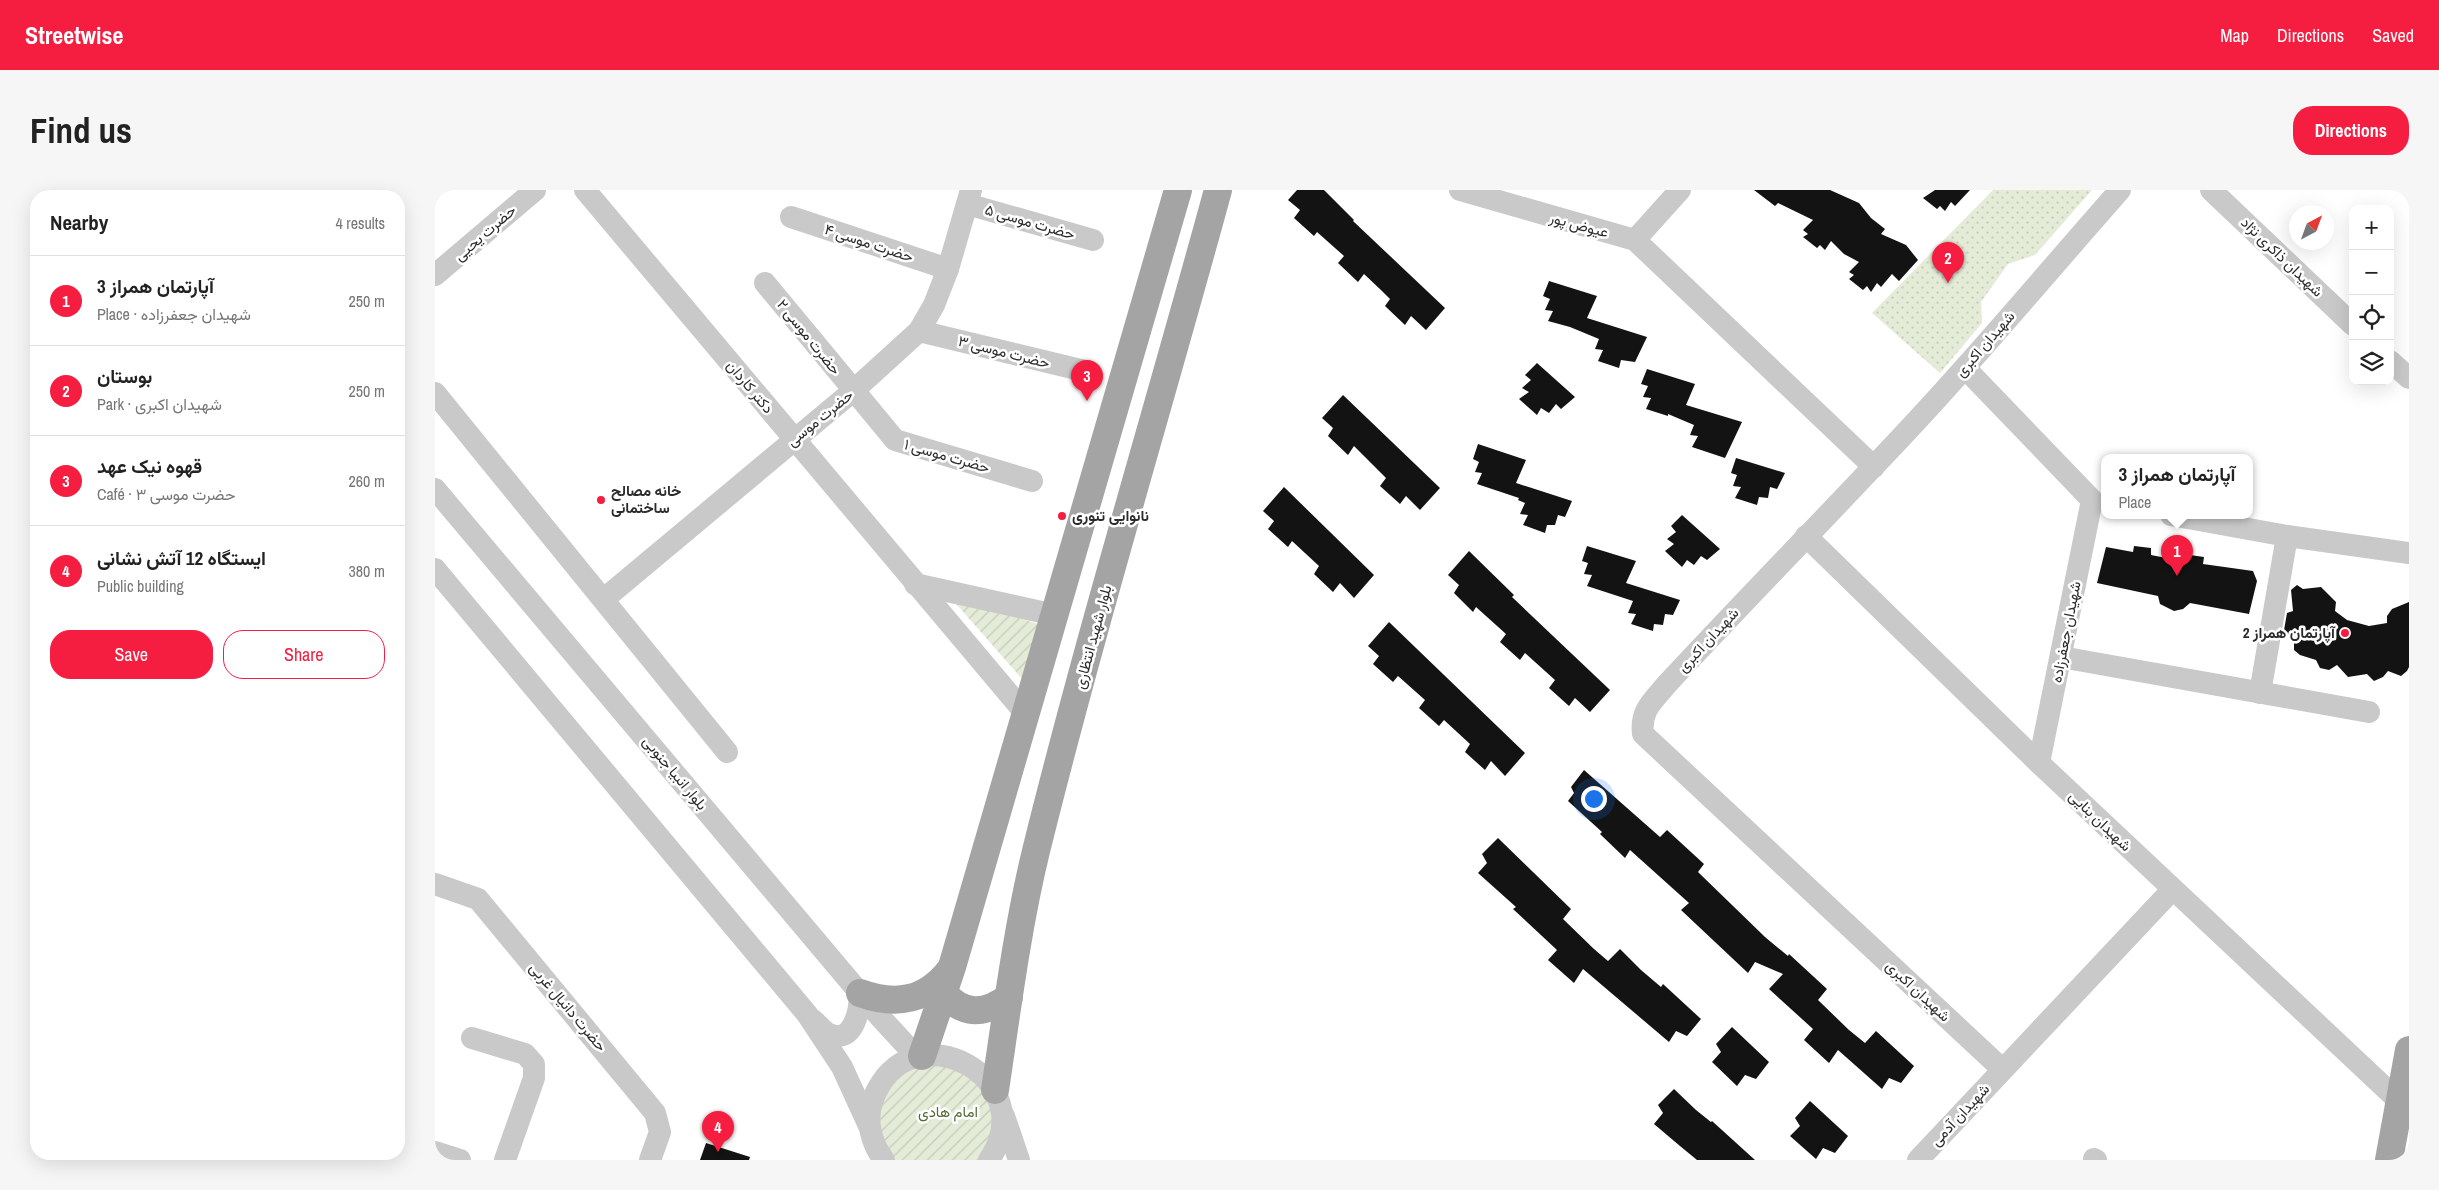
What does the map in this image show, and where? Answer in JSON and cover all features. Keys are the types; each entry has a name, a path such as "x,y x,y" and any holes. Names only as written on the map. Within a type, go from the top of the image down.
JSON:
{"main road":[{"path":"919,1056 952,967 1178,190"},
{"name":"بلوار شهید انتظاری","path":"998,1098 1009,997 1036,853 1120,535 1218,190"},
{"path":"1081,525 1120,535"},
{"path":"860,993 875,999 911,998 931,991 952,967"},
{"path":"942,992 953,1004 970,1010 988,1010 1009,997"},
{"path":"2389,1160 2409,1050"}],"street":[{"name":"حضرت یحیی","path":"435,275 535,190"},
{"name":"دکتر کاردان","path":"585,190 1025,713"},
{"name":"عیوض پور","path":"1460,190 1635,240"},
{"path":"1680,190 1635,240 1874,467"},
{"name":"شهیدان اکبری","path":"2002,1069 1643,734 1642,721 1646,709 1965,368 2120,190"},
{"name":"شهیدان ذاکری نژاد","path":"2211,190 2349,321"},
{"name":"حضرت موسی","path":"604,599 853,391 919,331 934,305 948,269 969,197"},
{"name":"حضرت موسی ۵","path":"969,197 1093,240"},
{"name":"حضرت موسی ۴","path":"791,217 948,269"},
{"name":"حضرت موسی ۲","path":"765,283 853,391"},
{"name":"حضرت موسی ۳","path":"919,331 1089,372"},
{"path":"2394,364 2409,378"},
{"name":"شهیدان جعفرزاده","path":"1965,368 2098,501 2061,657 2039,764"},
{"name":"حضرت موسی ۱","path":"853,391 895,440 1032,481"},
{"path":"435,393 727,752"},
{"name":"بلوار انبیا جنوبی","path":"435,489 860,993 919,1056"},
{"path":"2193,519 2287,536 2409,554"},
{"name":"شهیدان بنایی","path":"1806,536 2039,764 2400,1102"},
{"path":"2261,693 2287,536"},
{"path":"435,569 807,1014 842,1068 869,1126 878,1156"},
{"path":"915,584 1055,615"},
{"path":"2061,657 2369,712"},
{"name":"حضرت دانیال غربی","path":"435,884 478,899 655,1113 660,1132 650,1160"},
{"name":"شهیدان آدمی","path":"1918,1160 2173,890"},
{"path":"807,1014 829,1034 837,1035 845,1032 851,1028 859,1014 860,993"},
{"path":"472,1038 525,1054 534,1064 534,1078 505,1160"},
{"path":"869,1126 871,1106 878,1088 890,1072 919,1056 947,1056 966,1062 983,1074 998,1098 1019,1160"},
{"path":"989,1160 996,1150 1002,1129 998,1098"},
{"path":"435,1152 459,1160"}],"green space":[{"path":"1993,190 2092,190 2035,255 2008,264 1981,302 1982,323 1940,373 1872,313"},
{"path":"951,598 1042,625 1024,681"},
{"name":"امام هادی","path":"966,1062 1001,1107 980,1160 884,1160 871,1106 901,1076 918,1067"}],"building":[{"path":"1297,190 1324,190 1353,221 1445,308 1426,330 1411,316 1405,325 1385,306 1390,299 1382,291 1364,274 1358,282 1338,263 1344,256 1317,232 1314,236 1294,218 1300,210 1288,200"},
{"path":"1754,190 1830,190 1859,203 1871,218 1885,229 1881,234 1906,245 1918,260 1899,281 1892,274 1881,287 1877,283 1871,292 1867,286 1863,290 1849,279 1854,275 1849,272 1859,262 1844,254 1831,241 1825,250 1820,245 1817,248 1803,237 1808,234 1803,230 1813,220 1778,203 1775,206"},
{"path":"1935,190 1970,190 1955,206 1951,202 1945,211 1940,206 1937,209 1923,198"},
{"path":"1549,281 1597,296 1587,318 1647,337 1635,362 1621,360 1619,368 1598,361 1603,350 1595,349 1599,339 1570,327 1548,321 1553,311 1545,310 1550,299 1543,296"},
{"path":"1537,363 1575,397 1561,409 1556,404 1549,413 1541,408 1537,415 1519,399 1529,392 1522,388 1531,380 1525,375"},
{"path":"1647,369 1695,384 1686,405 1742,422 1725,458 1692,447 1698,436 1690,435 1694,425 1668,414 1668,416 1646,409 1651,398 1643,397 1648,386 1641,384"},
{"path":"1343,395 1440,488 1420,510 1406,496 1400,504 1380,486 1386,478 1354,446 1348,455 1328,436 1333,428 1322,418"},
{"path":"1478,444 1526,460 1516,483 1572,501 1565,517 1558,515 1555,525 1547,525 1545,533 1523,525 1528,515 1520,514 1525,503 1518,500 1519,498 1477,484 1482,473 1475,472 1479,462 1473,459"},
{"path":"1736,458 1785,473 1777,489 1770,487 1768,498 1759,497 1757,505 1735,498 1741,487 1733,486 1737,475 1731,473"},
{"path":"1284,487 1374,575 1354,598 1340,583 1333,592 1314,574 1319,566 1292,541 1288,547 1268,529 1274,521 1263,511"},
{"path":"1682,515 1720,549 1707,560 1701,556 1694,565 1687,560 1682,567 1665,551 1674,544 1667,539 1676,532 1671,526"},
{"path":"1587,546 1636,561 1626,583 1680,600 1673,615 1665,614 1663,625 1654,624 1653,631 1631,624 1636,614 1628,613 1633,601 1587,586 1592,575 1584,574 1588,563 1582,561"},
{"path":"2134,546 2151,548 2151,555 2187,562 2190,555 2204,557 2203,564 2253,571 2257,581 2249,614 2190,603 2183,609 2174,611 2160,604 2158,596 2097,583 2106,547 2133,552"},
{"path":"1469,551 1514,595 1512,597 1610,690 1590,712 1575,698 1569,706 1549,688 1555,680 1525,653 1520,660 1500,642 1506,634 1476,607 1473,612 1454,593 1459,585 1448,575"},
{"name":"آپارتمان همراز 2","path":"2297,585 2303,589 2321,587 2336,602 2335,611 2347,620 2369,626 2387,623 2387,616 2392,609 2409,602 2409,667 2407,671 2401,676 2388,671 2383,677 2374,681 2367,674 2348,677 2337,665 2329,670 2320,668 2316,660 2300,655 2294,650 2294,636 2283,636 2287,613 2293,611 2291,590"},
{"path":"1389,622 1525,753 1505,776 1491,761 1485,770 1465,752 1470,744 1444,720 1439,726 1419,708 1425,700 1398,676 1393,682 1373,664 1379,656 1368,646"},
{"path":"1584,770 1660,837 1667,830 1704,864 1698,872 1765,937 1788,956 1789,954 1827,989 1818,1000 1849,1030 1865,1043 1876,1031 1914,1066 1901,1083 1889,1078 1882,1089 1838,1050 1829,1063 1804,1040 1813,1029 1769,989 1783,974 1755,962 1748,973 1681,910 1689,903 1630,850 1625,858 1600,834 1602,832 1568,801 1574,793 1571,787"},
{"path":"1498,838 1571,909 1563,919 1594,949 1608,961 1620,949 1641,970 1661,987 1663,984 1701,1019 1687,1036 1676,1031 1669,1042 1583,969 1574,983 1548,960 1557,950 1513,909 1516,907 1478,873 1487,863 1482,854"},
{"path":"1732,1027 1769,1062 1756,1079 1745,1075 1737,1086 1712,1062 1721,1052 1716,1044"},
{"path":"1674,1089 1755,1160 1697,1160 1654,1124 1663,1113 1658,1105"},
{"path":"1810,1101 1848,1136 1835,1153 1823,1148 1816,1159 1790,1136 1800,1126 1795,1118"},
{"path":"706,1143 750,1157 749,1160 700,1160"}],"place":[{"name":"بوستان","path":"1948,283"},
{"name":"قهوه نیک عهد","path":"1087,401"},
{"name":"خانه مصالح ساختمانی","path":"601,500"},
{"name":"نانوایی تنوری","path":"1062,516"},
{"name":"آپارتمان همراز 3","path":"2177,576"},
{"name":"آپارتمان همراز 2","path":"2345,633"},
{"name":"ایستگاه 12 آتش نشانی","path":"718,1152"}]}
